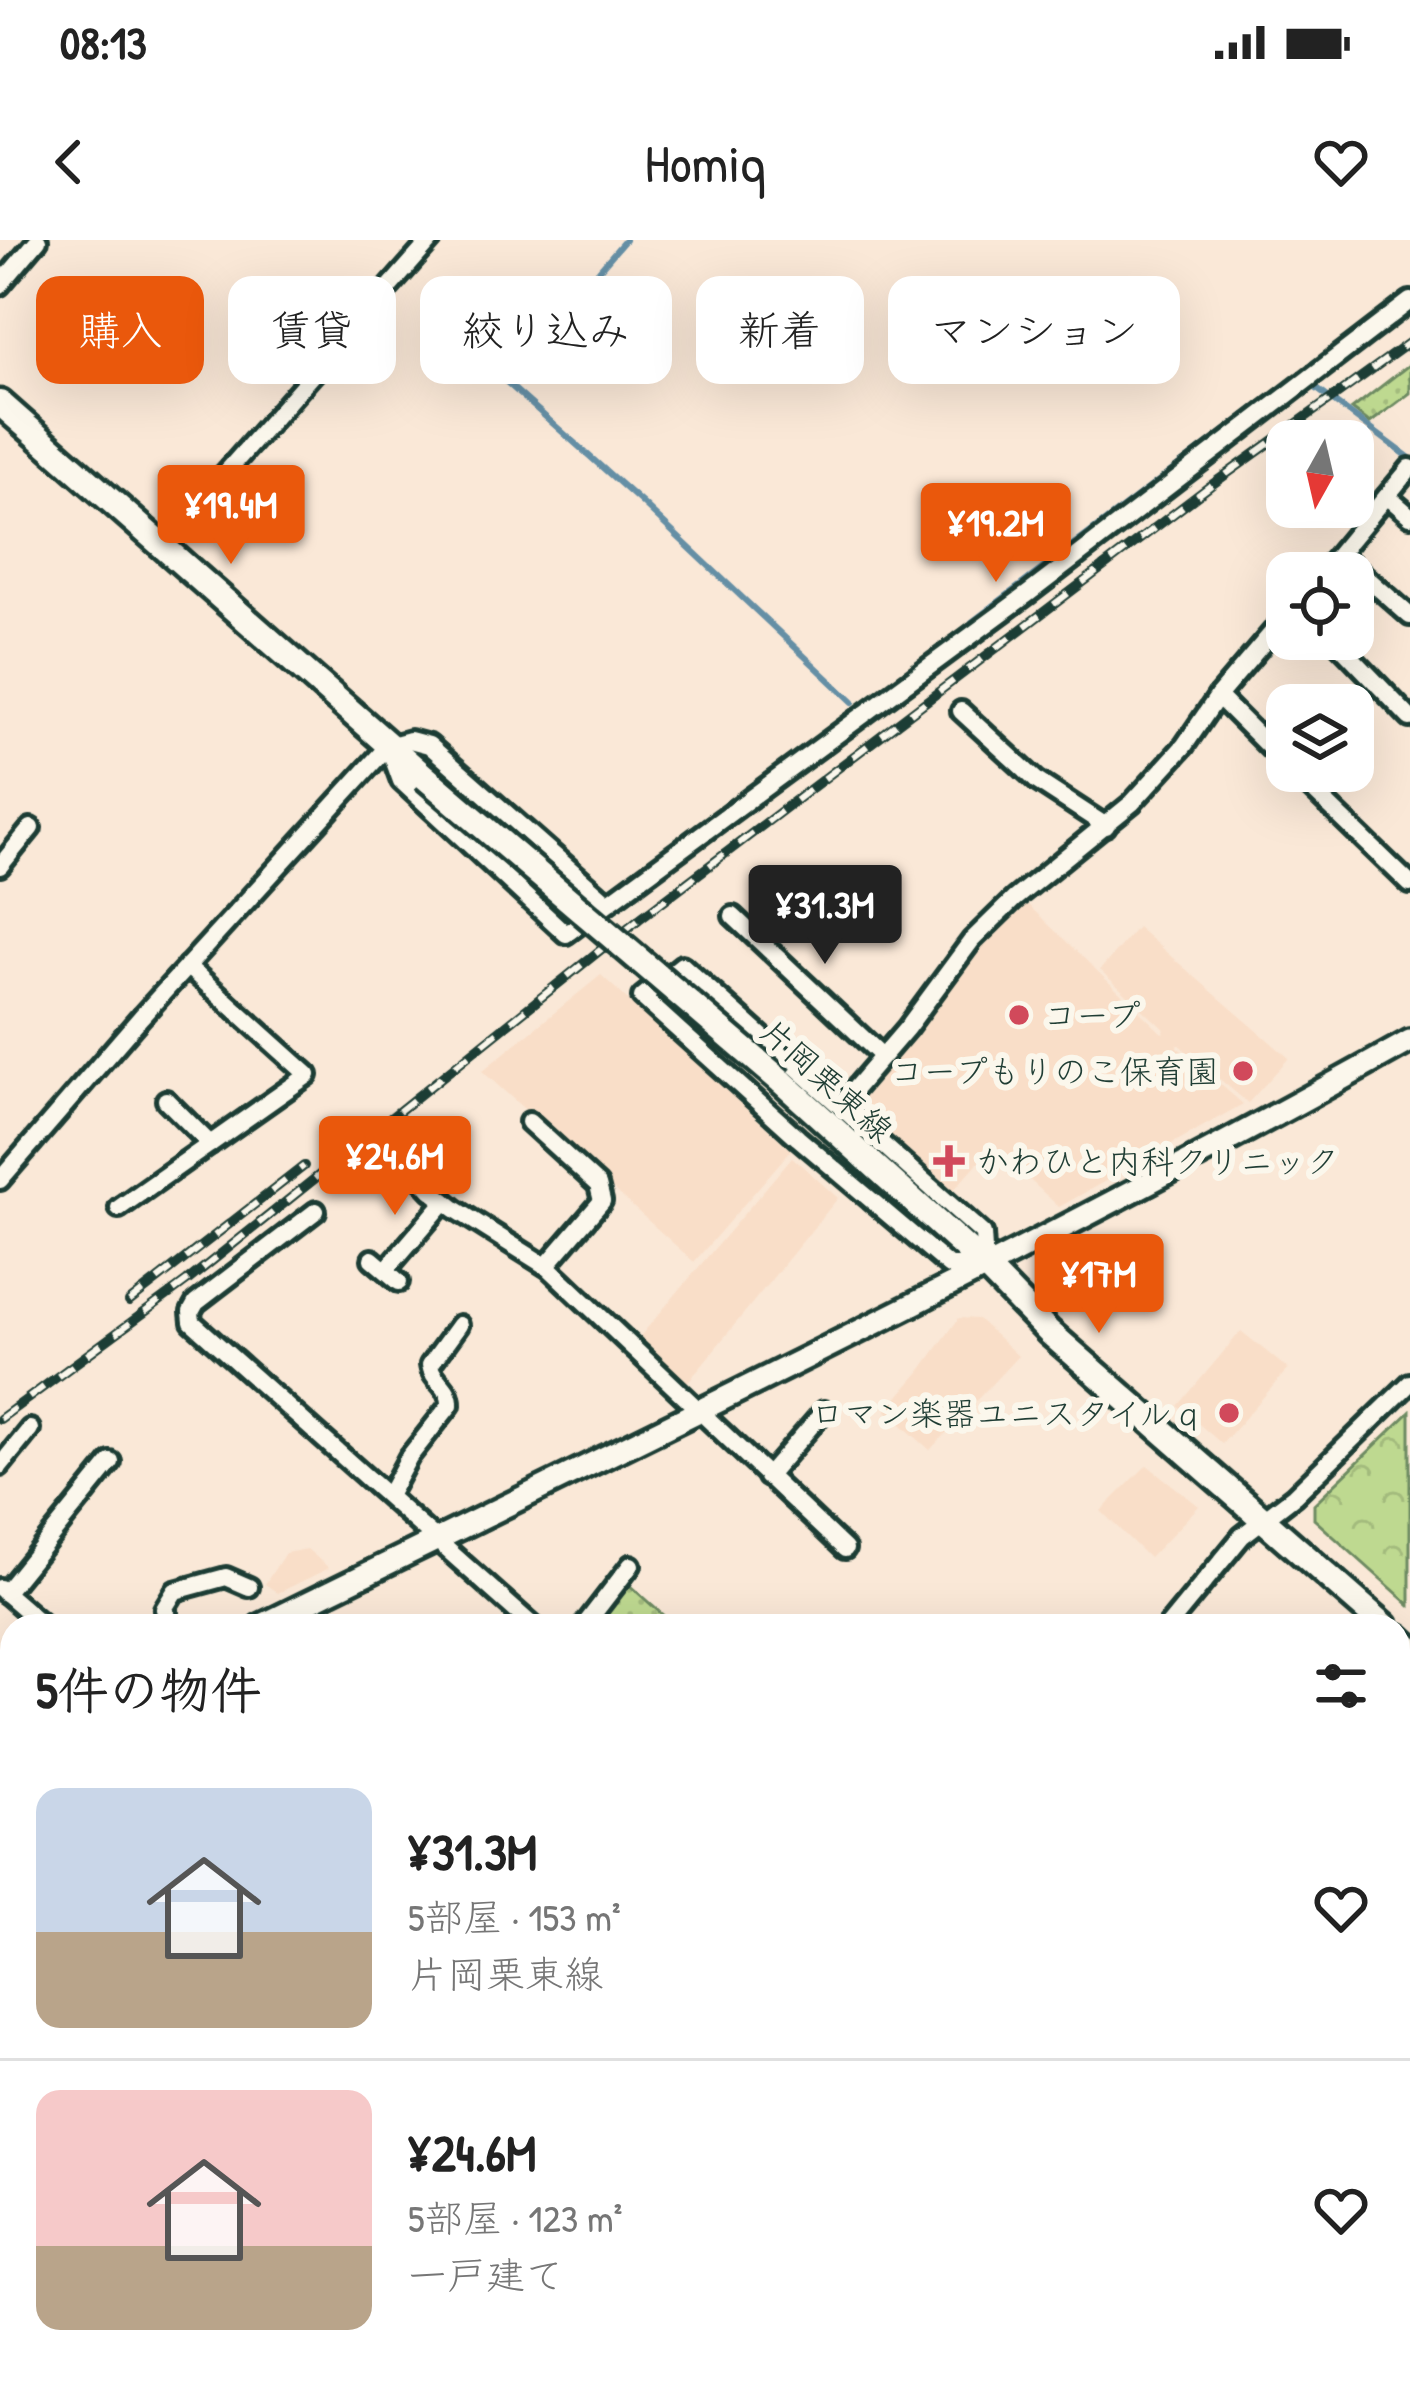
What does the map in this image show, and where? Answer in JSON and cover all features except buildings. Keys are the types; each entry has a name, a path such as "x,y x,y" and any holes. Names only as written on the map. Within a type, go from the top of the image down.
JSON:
{"main road":[{"name":"片岡栗東線","path":"0,403 388,746 781,1081 985,1266 1049,1332 1371,1614"}],"street":[{"path":"0,285 38,240"},
{"path":"161,546 431,240"},
{"path":"388,746 401,782 566,934 1029,593 1410,301"},
{"path":"1342,552 1410,468"},
{"path":"1387,496 1410,516"},
{"path":"1374,584 1410,616"},
{"path":"840,1106 972,940 1014,899 1106,826 1184,746 1266,640"},
{"path":"1354,660 1410,718"},
{"path":"1219,696 1266,744"},
{"path":"961,711 1037,781 1106,826"},
{"path":"0,1180 6,1160 388,746 410,740 429,745 606,902"},
{"path":"1315,792 1410,884"},
{"path":"0,866 31,828"},
{"path":"733,916 882,1056"},
{"path":"682,965 982,1234 985,1266 949,1265 642,997 682,965"},
{"path":"119,1208 308,1076 187,966"},
{"path":"725,1072 760,1034"},
{"path":"284,1614 939,1292 1410,1041"},
{"path":"166,1100 210,1144"},
{"path":"530,1122 598,1185 602,1202 546,1266"},
{"path":"415,1173 451,1139"},
{"path":"390,1146 445,1201 546,1266 845,1550"},
{"path":"386,1270 445,1201"},
{"path":"316,1211 196,1303 192,1322 520,1614"},
{"path":"388,1496 409,1457 450,1405 448,1390 430,1365 459,1325"},
{"path":"1178,1614 1242,1536 1294,1496 1410,1383"},
{"path":"766,1477 824,1411"},
{"path":"0,1466 30,1429"},
{"path":"30,1614 3,1591 111,1462"},
{"path":"593,1614 632,1565"},
{"path":"167,1614 164,1609 176,1591 220,1577 249,1587"}],"shaded area":[{"path":"1026,903 1162,1033 1165,1030 1100,970 1137,927 1289,1058 1248,1103 1178,1044 1243,1104 1059,1207 993,1146 951,1193 860,1113 860,1097 921,1027 970,959"},
{"path":"601,975 791,1150 694,1262 482,1071"},
{"path":"792,1157 838,1198 687,1383 637,1340"},
{"path":"959,1318 978,1319 1018,1356 930,1450 886,1411"},
{"path":"1241,1331 1288,1369 1222,1444 1178,1406"},
{"path":"1147,1465 1199,1506 1149,1558 1101,1511"},
{"path":"307,1549 329,1568 278,1593 265,1584 285,1553"}],"green space":[{"path":"1410,364 1410,393 1374,420 1352,409"},
{"path":"1410,1412 1410,1605 1314,1519 1314,1504"},
{"path":"627,1583 662,1614 603,1614"}],"waterway":[{"path":"625,240 504,380 853,702"},
{"path":"972,622 1297,376"},
{"path":"1313,386 1410,458"}],"railway":[{"path":"0,1419 187,1281 639,919 1210,486 1410,342"},
{"path":"129,1302 304,1166"}],"place":[{"name":"コープ","path":"1019,1015"},
{"name":"コープもりのこ保育園","path":"1243,1071"},
{"name":"かわひと内科クリニック","path":"949,1161"},
{"name":"ロマン楽器ユニスタイルｑ","path":"1229,1413"}]}
